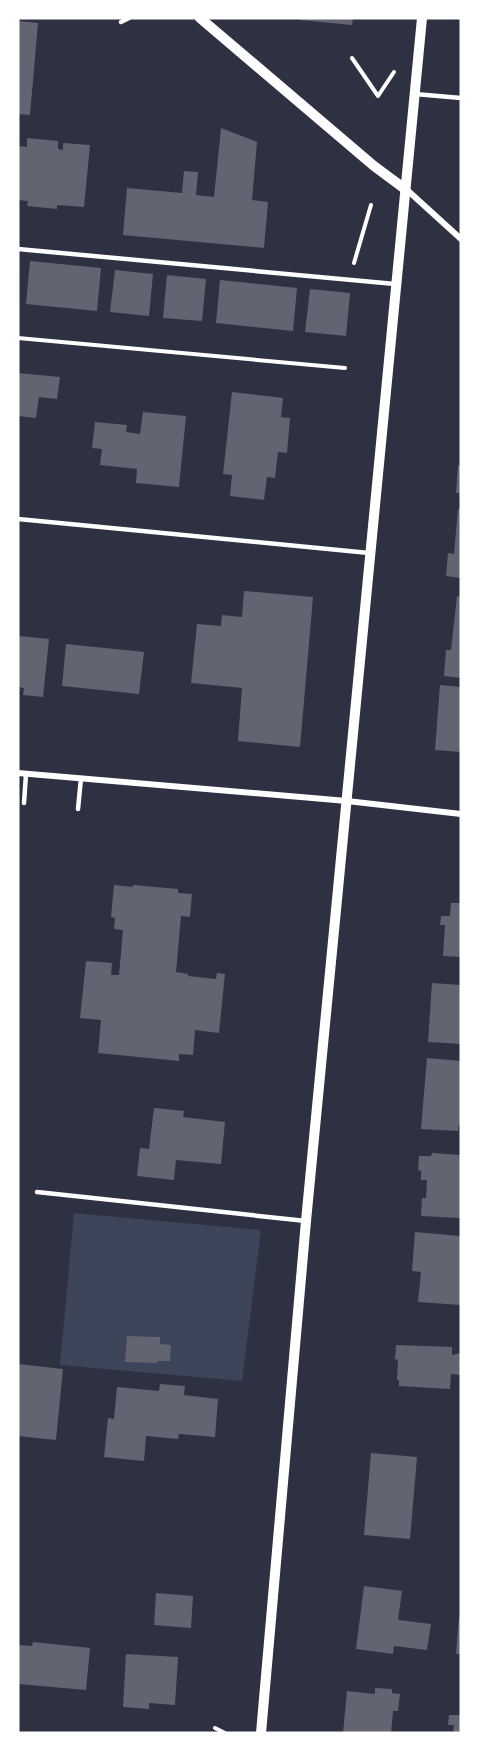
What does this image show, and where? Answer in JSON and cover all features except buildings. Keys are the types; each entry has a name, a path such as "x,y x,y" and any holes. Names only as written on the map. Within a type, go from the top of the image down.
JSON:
{"street":[{"path":"200,18 374,166 405,189 461,239"},
{"path":"261,1733 306,1221 423,18"},
{"path":"18,773 347,801 461,814"}],"lane":[{"path":"121,22 129,18"},
{"path":"415,94 461,98"},
{"path":"18,249 398,284"},
{"path":"18,519 372,553"},
{"path":"24,803 26,774"},
{"path":"78,808 81,778"},
{"path":"37,1192 306,1221"}],"path":[{"path":"352,58 378,96"},
{"path":"353,266 354,255 371,205"},
{"path":"18,338 345,368"},
{"path":"215,1728 225,1733"}],"shaded area":[{"path":"74,1213 261,1230 242,1381 60,1365"}]}
